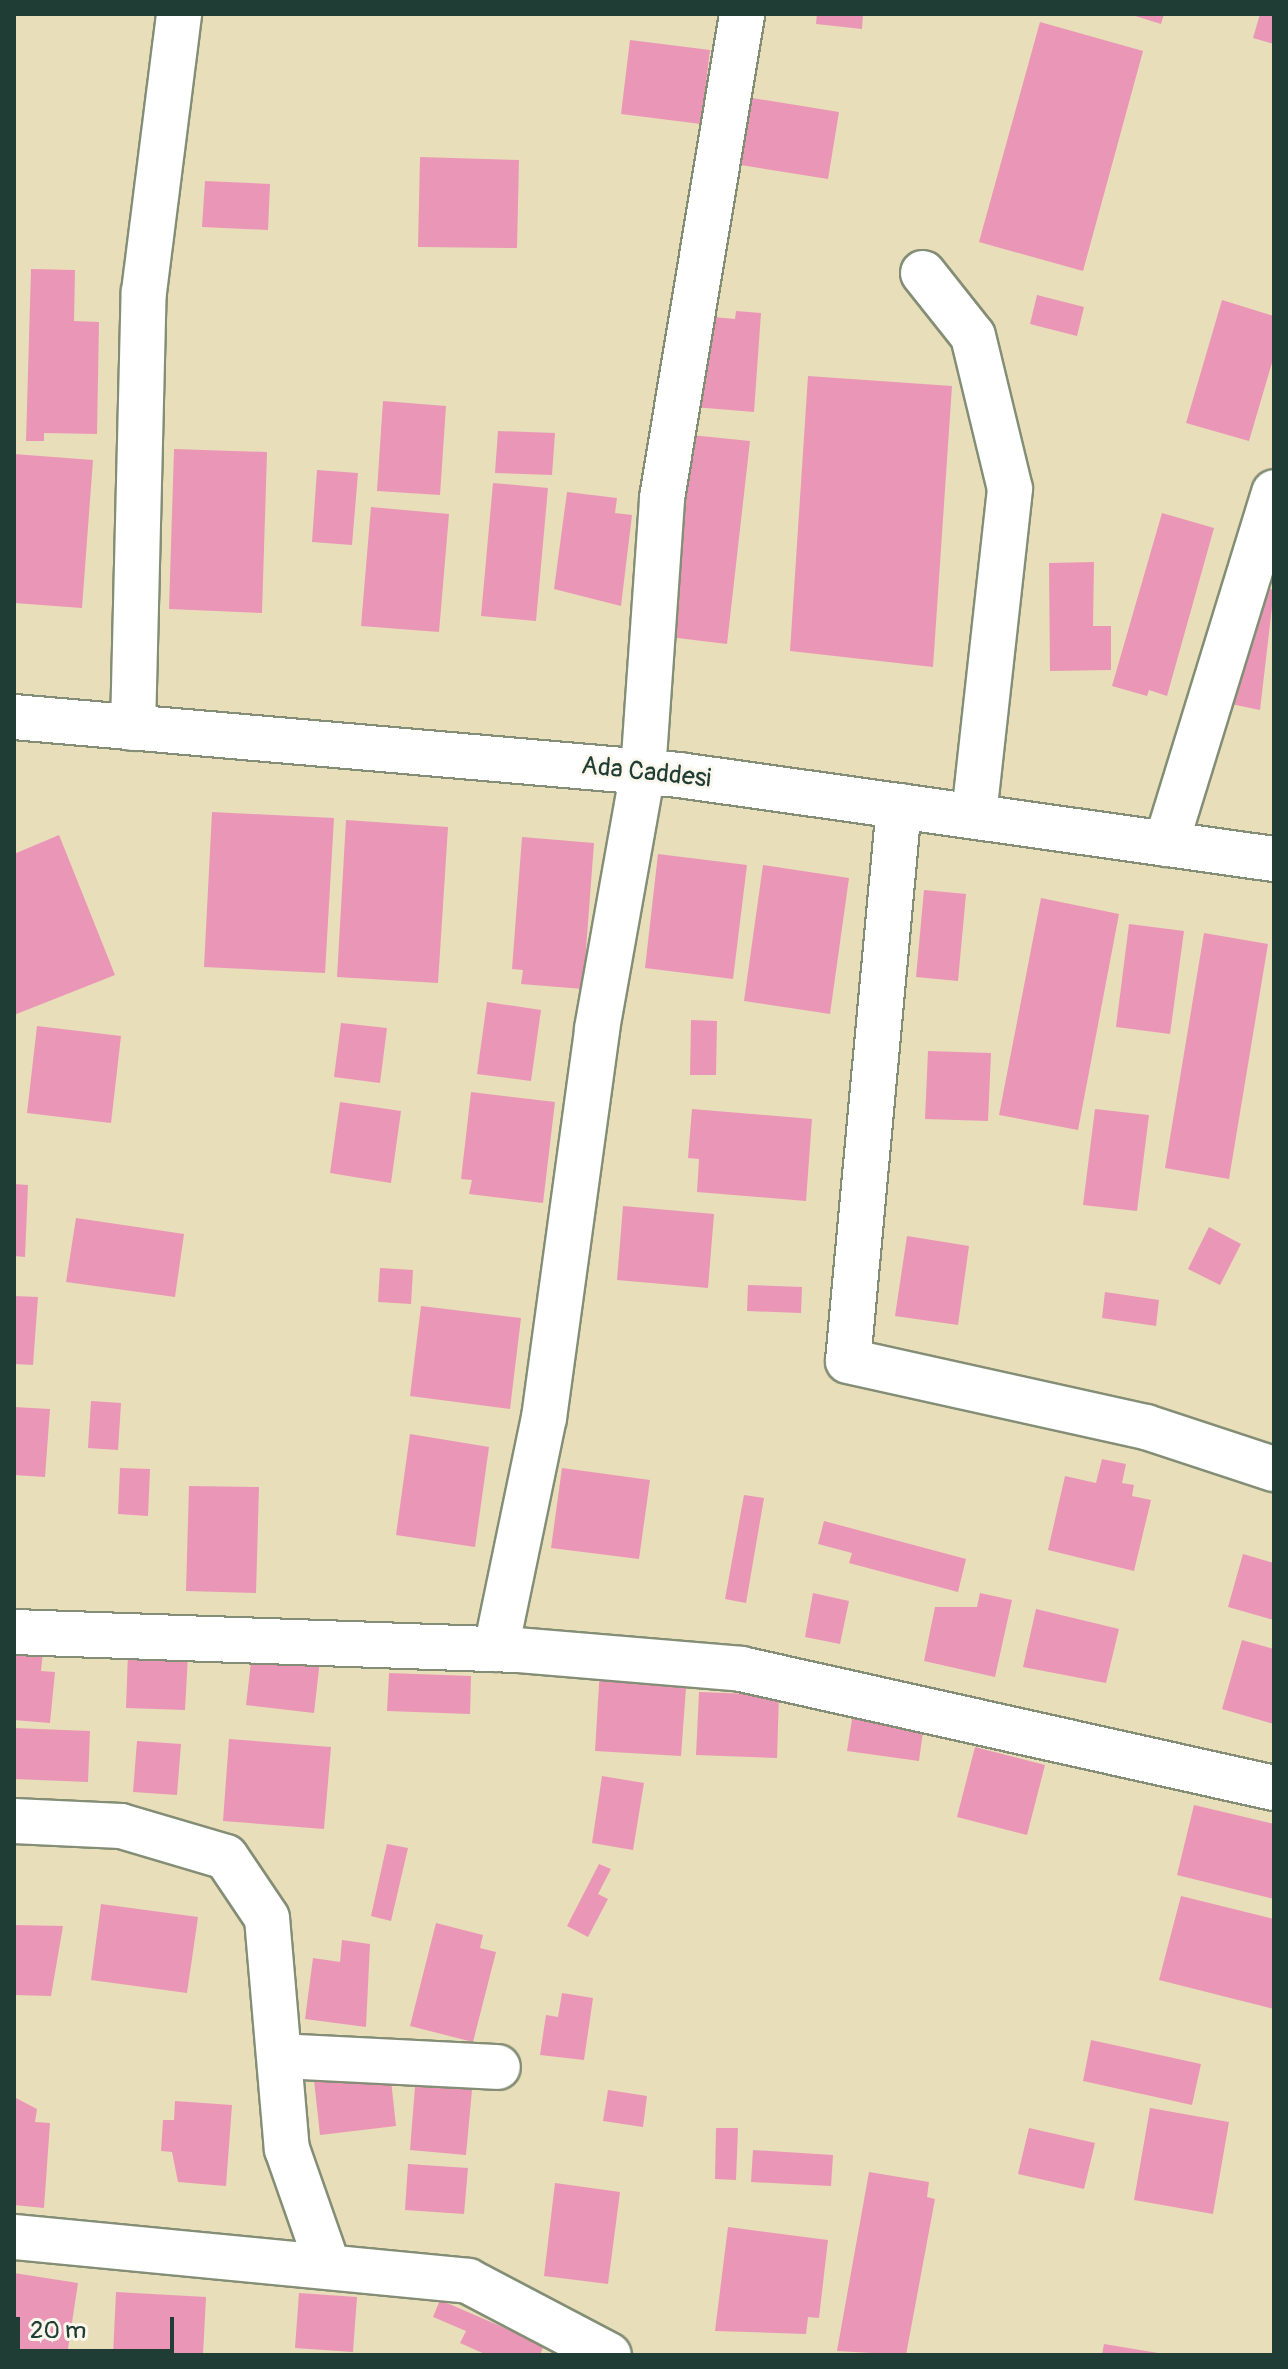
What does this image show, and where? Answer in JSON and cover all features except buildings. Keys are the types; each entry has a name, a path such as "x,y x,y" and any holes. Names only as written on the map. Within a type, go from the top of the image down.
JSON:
{"street":[{"path":"133,728 144,292 179,14"},
{"path":"496,1649 544,1418 597,1029 643,772 662,498 742,14"},
{"path":"923,273 973,336 1010,489 974,816"},
{"path":"1166,844 1274,492"},
{"name":"Ada Caddesi","path":"14,717 643,772 1274,859"},
{"path":"899,806 848,1361 1146,1427 1274,1469"},
{"path":"14,1632 496,1649 741,1669 1274,1788"},
{"path":"14,1821 121,1826 226,1857 267,1918 287,2149 328,2266"},
{"path":"280,2056 498,2067"},
{"path":"14,2237 468,2281 609,2355"}]}
